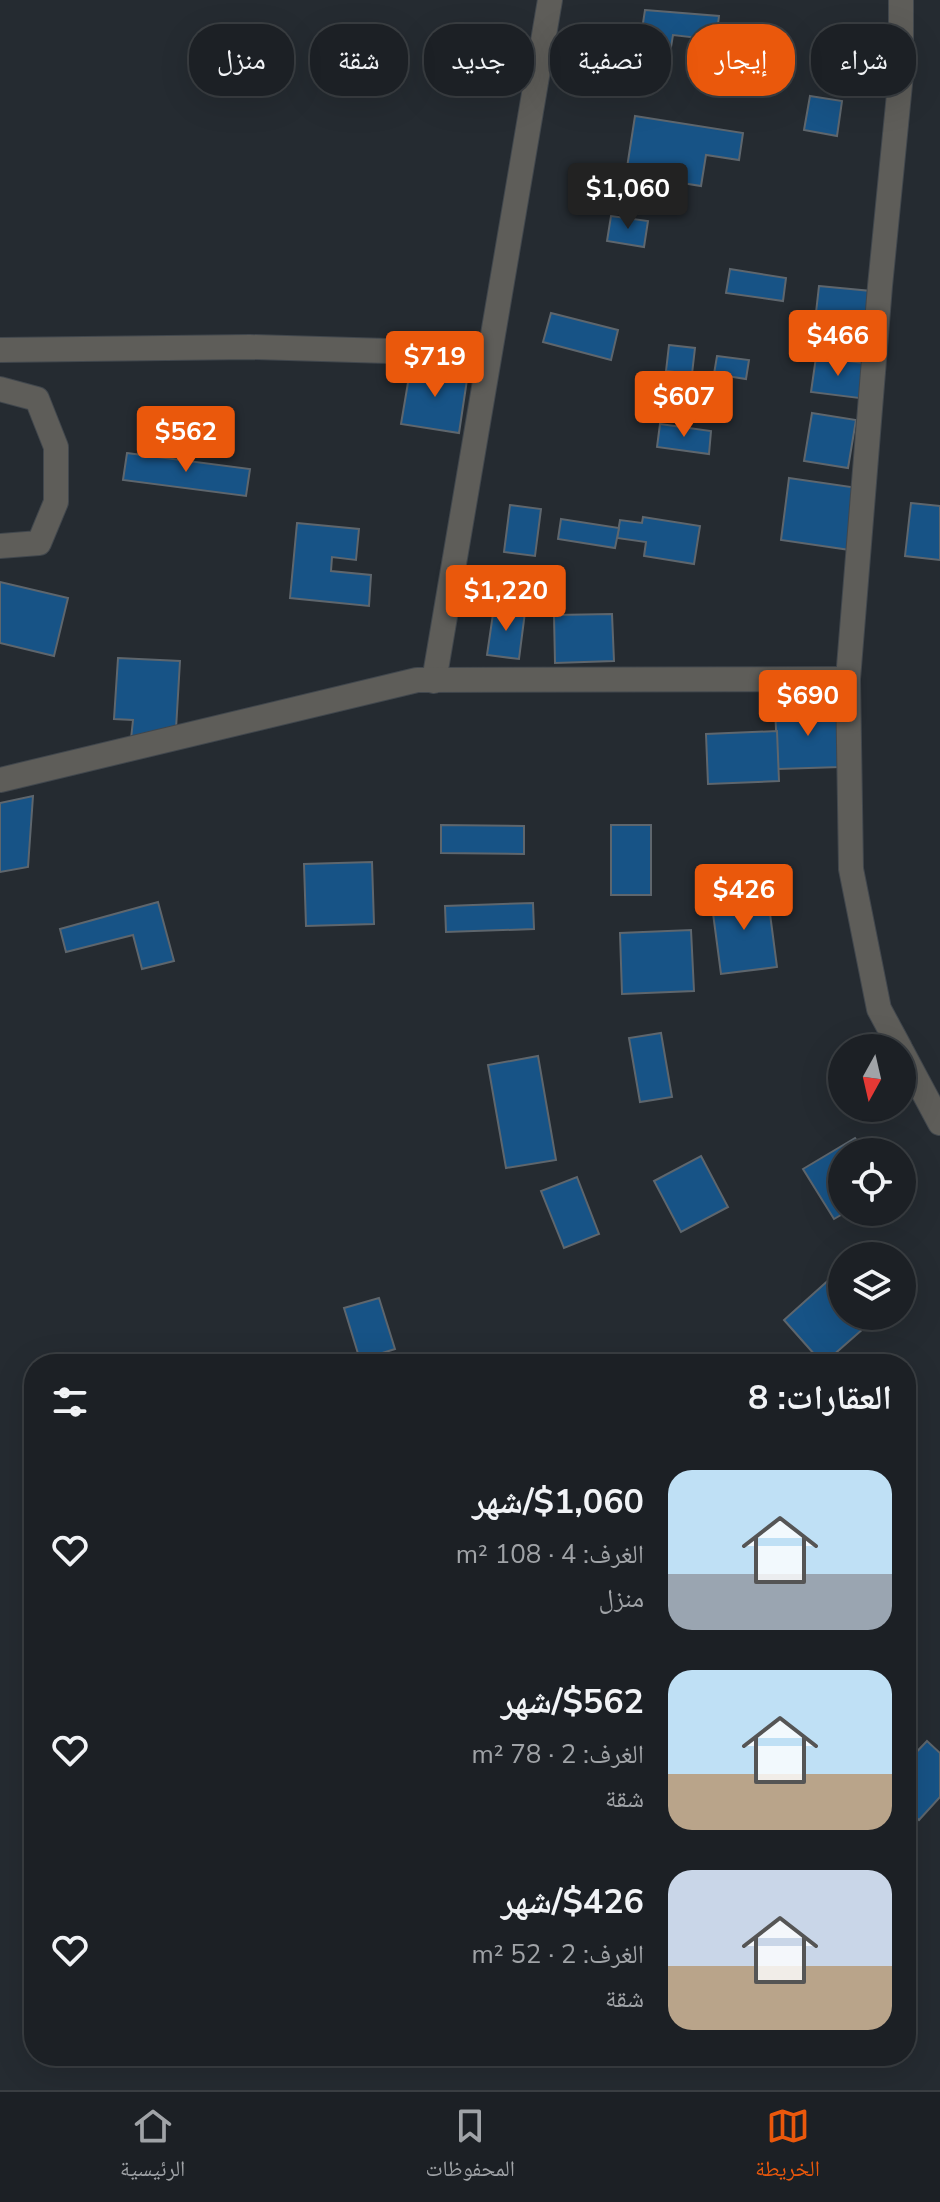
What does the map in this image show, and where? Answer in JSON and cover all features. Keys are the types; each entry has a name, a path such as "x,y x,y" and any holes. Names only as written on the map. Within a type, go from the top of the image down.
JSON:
{"street":[{"path":"434,681 550,0"},
{"path":"892,1034 879,1009 851,869 848,679 880,286 901,74 901,0"},
{"path":"0,350 250,347 489,354"},
{"path":"0,389 37,399 56,447 56,502 39,543 0,546"},
{"path":"0,780 417,680 848,679"},
{"path":"916,1078 940,1123"}],"building":[{"path":"645,10 719,16 718,24 687,24 687,37 673,35 671,47 671,24 643,24"},
{"path":"810,96 842,101 837,136 804,130"},
{"path":"635,116 743,133 739,160 706,155 701,186 626,174"},
{"path":"611,216 648,221 644,247 607,241"},
{"path":"730,269 786,278 783,301 726,293"},
{"path":"819,286 871,291 865,345 813,339"},
{"path":"551,313 618,330 611,360 543,342"},
{"path":"669,345 695,348 692,374 666,371"},
{"path":"717,356 749,360 746,379 714,374"},
{"path":"816,357 864,363 859,398 811,392"},
{"path":"411,365 468,373 459,433 401,424"},
{"path":"812,413 856,420 848,468 804,461"},
{"path":"660,424 711,431 709,454 657,447"},
{"path":"127,453 250,469 246,496 123,480"},
{"path":"789,478 858,488 850,550 781,540"},
{"path":"911,503 940,506 940,560 905,556"},
{"path":"510,505 541,509 535,556 504,552"},
{"path":"643,517 700,526 694,564 644,556 646,542 617,538 620,520 642,523"},
{"path":"561,519 619,528 615,548 558,539"},
{"path":"297,523 359,529 356,560 332,557 331,571 371,575 369,606 290,598"},
{"path":"0,582 68,598 54,656 0,643"},
{"path":"494,607 525,612 519,659 487,655"},
{"path":"612,614 614,661 555,663 554,615"},
{"path":"118,658 180,661 176,729 131,739 133,720 114,719"},
{"path":"838,707 840,767 778,769 775,709"},
{"path":"777,731 779,781 708,784 706,734"},
{"path":"33,796 28,867 0,872 0,803"},
{"path":"441,825 524,826 524,854 441,853"},
{"path":"611,825 651,825 651,895 611,895"},
{"path":"372,862 374,924 306,926 304,864"},
{"path":"767,891 777,967 721,974 711,898"},
{"path":"158,902 174,961 142,969 133,935 66,952 60,929"},
{"path":"533,903 534,929 446,932 445,906"},
{"path":"691,930 694,991 622,994 620,933"},
{"path":"661,1033 672,1097 640,1102 629,1038"},
{"path":"538,1056 556,1160 506,1168 488,1065"},
{"path":"828,1154 828,1209 803,1169"},
{"path":"701,1156 728,1207 681,1232 654,1181"},
{"path":"577,1177 599,1234 564,1248 541,1191"},
{"path":"828,1281 828,1330 862,1330 834,1354 814,1354 784,1320"},
{"path":"379,1298 395,1349 379,1354 358,1354 344,1308"},
{"path":"927,1741 940,1753 940,1797 919,1820 916,1817 916,1753"}]}
